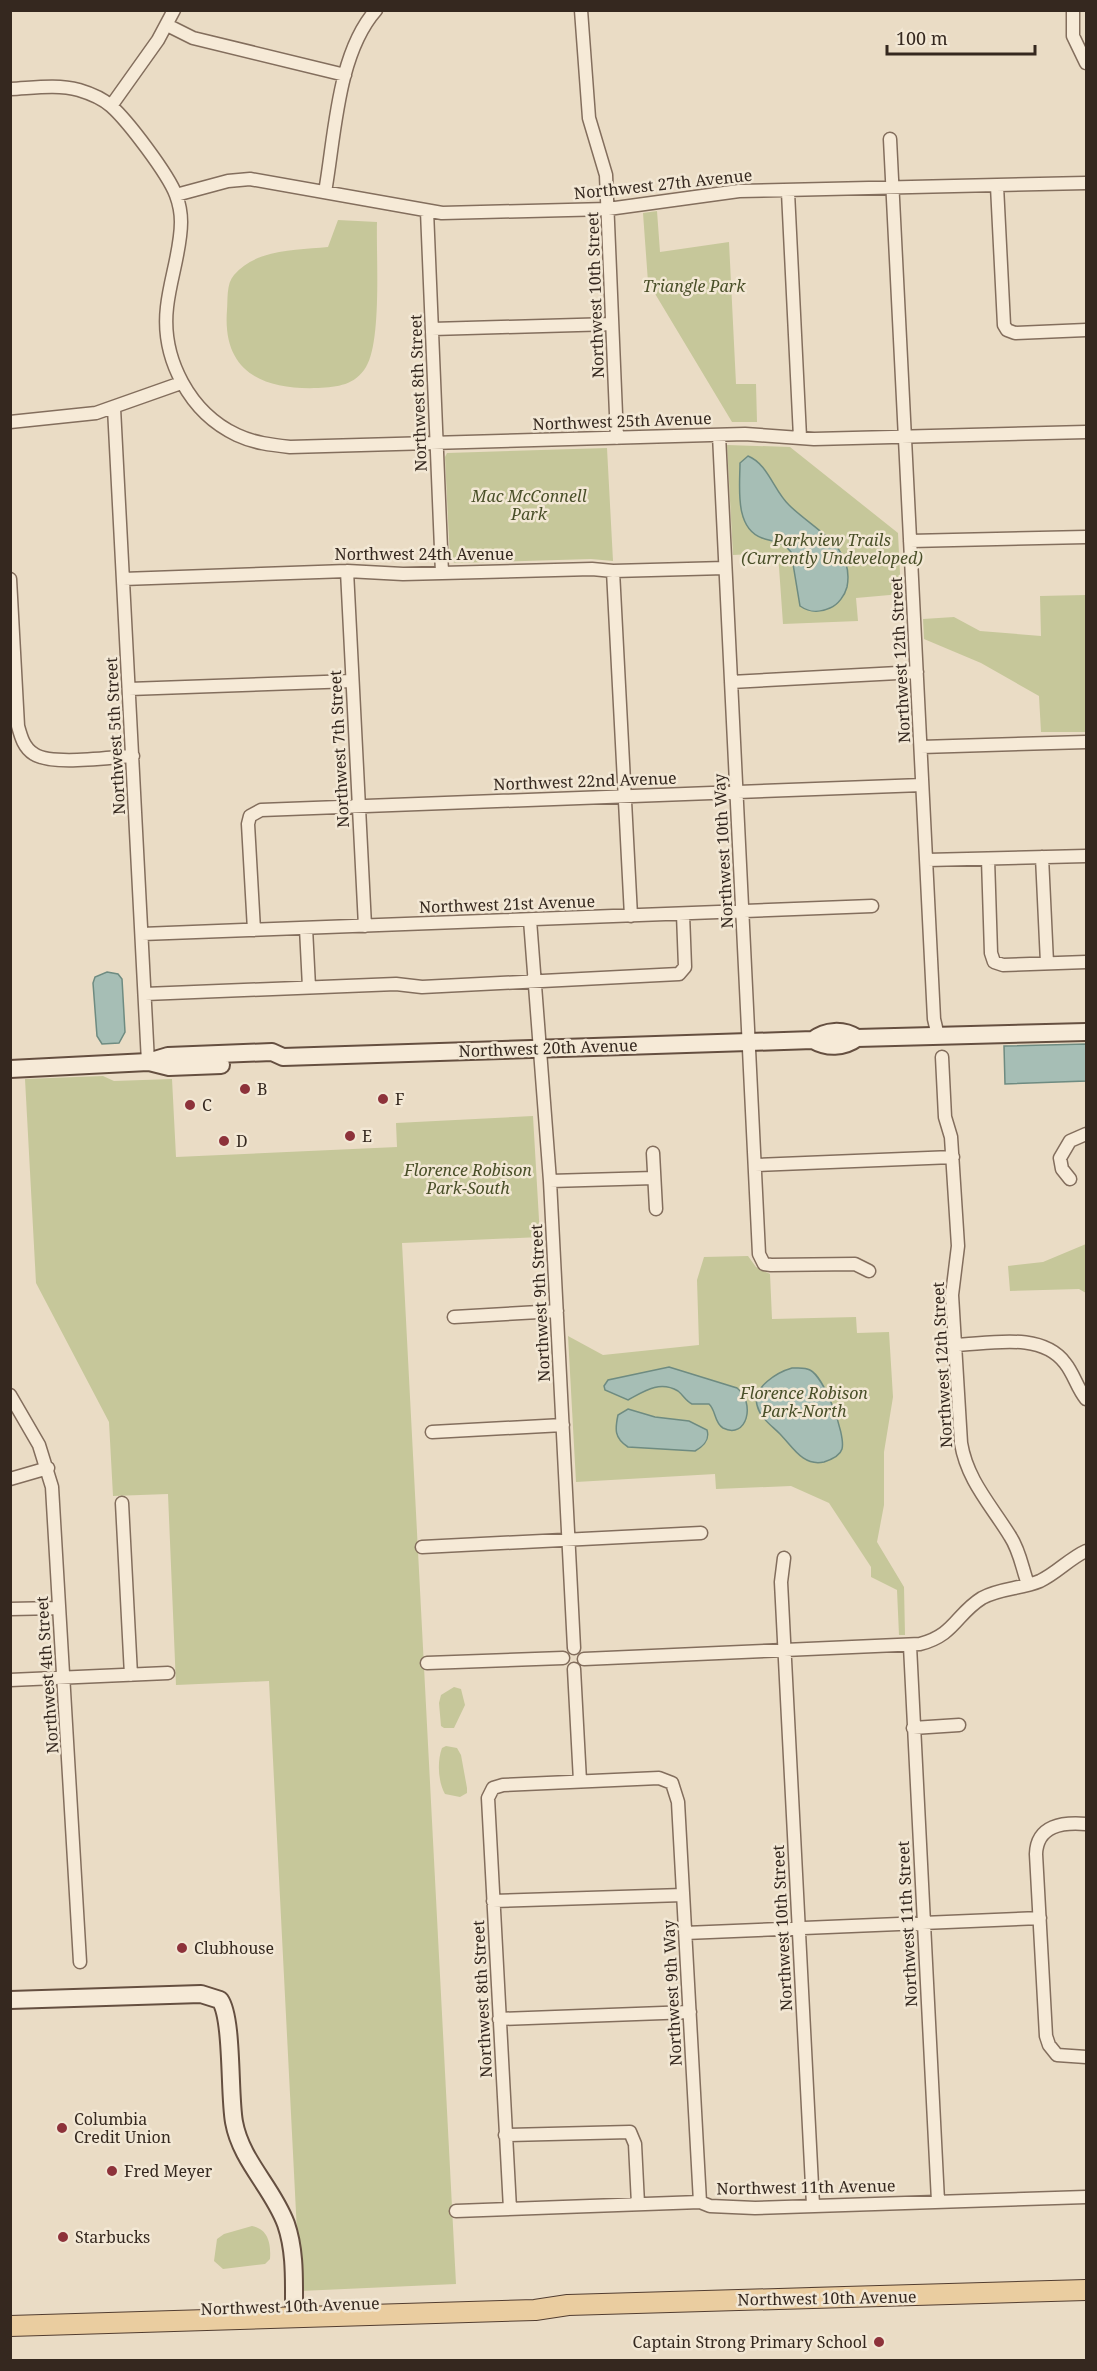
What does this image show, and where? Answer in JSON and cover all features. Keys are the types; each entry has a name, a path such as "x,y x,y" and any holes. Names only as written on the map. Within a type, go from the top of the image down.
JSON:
{"main road":[{"name":"Northwest 10th Avenue","path":"10,2326 535,2310 568,2305 1086,2290"},
{"name":"Northwest 10th Avenue","path":"10,2315 534,2298 568,2305"}],"street":[{"path":"111,106 167,25 174,10"},
{"path":"325,192 345,75 356,40 376,10"},
{"name":"Northwest 10th Street","path":"581,10 589,118 604,166 608,209 617,438"},
{"path":"1072,10 1073,36 1086,63"},
{"path":"167,25 193,38 345,75"},
{"path":"10,89 68,88 91,95 111,106 161,170 176,195 181,224 166,324 169,346 181,383 114,408 80,416 10,422"},
{"name":"Northwest 12th Street","path":"890,139 934,1019 938,1035"},
{"name":"Northwest 27th Avenue","path":"176,195 238,179 259,180 427,211 521,212 608,209 705,194 1086,183"},
{"path":"997,186 1004,325 1007,330 1015,333 1086,330"},
{"path":"788,192 800,437"},
{"name":"Northwest 8th Street","path":"427,211 442,573"},
{"path":"432,329 612,324"},
{"name":"Northwest 25th Avenue","path":"181,383 212,419 236,434 257,442 290,447 719,435 814,439 1086,432"},
{"name":"Northwest 5th Street","path":"114,408 148,1062"},
{"name":"Northwest 10th Way","path":"719,435 759,1254 764,1264 855,1264 869,1271"},
{"path":"910,541 1086,537"},
{"name":"Northwest 24th Avenue","path":"123,579 347,571 386,574 725,568"},
{"name":"Northwest 7th Street","path":"347,571 365,926"},
{"path":"613,571 631,916"},
{"path":"10,579 18,726 24,744 29,750 50,759 133,756"},
{"path":"731,682 917,672"},
{"path":"129,688 352,681"},
{"path":"921,747 1086,742"},
{"name":"Northwest 22nd Avenue","path":"254,930 249,862 250,816 261,810 922,785"},
{"path":"927,860 1086,856"},
{"path":"1042,857 1047,963"},
{"path":"988,859 991,952 994,962 1003,965 1086,962"},
{"name":"Northwest 21st Avenue","path":"142,934 872,906"},
{"path":"145,994 396,984 422,987 679,975 685,968 682,914"},
{"name":"Northwest 9th Street","path":"530,920 550,1181 573,1648"},
{"path":"306,928 309,987"},
{"name":"Northwest 20th Avenue","path":"10,1069 148,1062 169,1068 273,1063 283,1057 748,1041 813,1040 823,1046 848,1045 857,1038 1086,1032"},
{"name":"Northwest 12th Street","path":"942,1057 945,1117 951,1137 953,1157 958,1246 952,1278 960,1431 966,1463 984,1500 1016,1546 1028,1584"},
{"path":"1070,1179 1062,1169 1060,1158 1070,1141 1086,1134"},
{"path":"653,1153 656,1209"},
{"path":"755,1165 953,1157"},
{"path":"550,1181 654,1178"},
{"path":"454,1317 557,1311"},
{"path":"954,1345 1022,1342 1039,1344 1052,1350 1065,1362 1086,1399"},
{"name":"Northwest 4th Street","path":"10,1395 39,1445 48,1468 53,1507 80,1962"},
{"path":"432,1432 563,1425"},
{"path":"10,1479 48,1468"},
{"path":"122,1503 131,1675"},
{"path":"422,1547 701,1533"},
{"path":"584,1659 785,1649 910,1646 942,1636 982,1599 1059,1571 1086,1551"},
{"name":"Northwest 10th Street","path":"784,1558 781,1582 813,2205"},
{"path":"10,1609 58,1608"},
{"name":"Northwest 11th Street","path":"910,1646 938,2201"},
{"path":"573,1648 582,1652 584,1659 580,1667 574,1669 566,1665 563,1658 567,1650 573,1648"},
{"path":"427,1663 563,1658"},
{"path":"574,1669 580,1781"},
{"path":"10,1680 168,1673"},
{"path":"913,1728 959,1725"},
{"name":"Northwest 9th Way","path":"580,1781 659,1778 674,1780 678,1802 700,2202"},
{"name":"Northwest 8th Street","path":"510,2209 488,1803 493,1788 503,1785 580,1781"},
{"path":"1086,1824 1059,1824 1043,1834 1036,1854 1046,2036 1049,2045 1058,2055 1086,2057"},
{"path":"493,1901 683,1895"},
{"path":"685,1933 1040,1917"},
{"path":"10,2000 201,1994 220,2000 225,2010 231,2102 237,2136 254,2171 281,2214 291,2244 294,2305"},
{"path":"499,2019 690,2012"},
{"path":"505,2134 630,2132 635,2144 638,2204"},
{"name":"Northwest 11th Avenue","path":"456,2211 700,2202 734,2208 1086,2197"}],"green space":[{"name":"Triangle Park","path":"657,211 660,252 729,242 736,384 756,384 757,422 732,422 648,282 643,213"},
{"path":"338,220 377,222 376,319 371,355 366,367 357,378 332,387 298,388 264,381 239,363 232,349 227,332 231,279 243,266 253,260 277,252 328,247"},
{"name":"Parkview Trails (Currently Undeveloped)","path":"727,445 790,447 898,533 901,594 856,598 858,621 783,624 778,553 733,555"},
{"name":"Mac McConnell Park","path":"607,448 613,561 591,559 455,563 450,560 445,457 447,453"},
{"path":"1086,595 1086,732 1041,732 1039,696 981,663 924,639 923,619 954,617 980,631 1041,636 1040,596"},
{"name":"Florence Robison Park-South","path":"103,1076 114,1081 172,1079 176,1157 397,1147 396,1123 533,1116 540,1237 402,1243 456,2284 300,2291 269,1681 176,1685 168,1494 113,1496 109,1422 36,1283 25,1079"},
{"path":"1086,1244 1086,1293 1079,1289 1010,1291 1008,1266 1043,1262"},
{"name":"Florence Robison Park-North","path":"748,1256 756,1267 770,1274 772,1319 856,1317 857,1333 889,1332 893,1397 884,1452 884,1505 877,1542 904,1587 905,1635 899,1635 897,1590 871,1577 871,1567 829,1503 791,1486 716,1489 715,1474 576,1482 568,1336 603,1355 699,1345 697,1280 704,1257"},
{"path":"454,1687 461,1689 465,1705 454,1728 444,1728 441,1726 439,1703 441,1695"},
{"path":"446,1746 457,1748 461,1755 467,1793 460,1797 445,1794 441,1784 439,1759 442,1748"},
{"path":"252,2226 262,2230 268,2238 270,2259 265,2264 223,2269 214,2261 217,2239 224,2234"}],"shaded area":[{"path":"748,456 761,465 789,505 830,540 845,560 848,573 847,587 841,599 833,607 815,612 800,606 791,552 781,544 753,533 747,525 740,505 740,463"},
{"path":"107,972 118,974 122,979 125,1032 119,1043 102,1044 97,1036 93,983 95,977"},
{"path":"1086,1044 1086,1081 1005,1084 1004,1046"},
{"path":"669,1367 737,1388 746,1402 746,1418 743,1425 738,1429 723,1428 709,1404 692,1404 678,1391 671,1388 652,1388 628,1400 605,1390 604,1386 608,1380"},
{"path":"792,1368 806,1368 816,1375 833,1406 841,1431 842,1449 837,1456 824,1462 817,1463 804,1459 758,1410 756,1398 762,1386 773,1377"},
{"path":"628,1409 655,1417 689,1421 707,1430 707,1440 695,1451 628,1447 618,1437 616,1429 618,1415"}],"place":[{"name":"B","path":"245,1089"},
{"name":"F","path":"383,1099"},
{"name":"C","path":"190,1105"},
{"name":"E","path":"350,1136"},
{"name":"D","path":"224,1141"},
{"name":"Clubhouse","path":"182,1948"},
{"name":"Columbia Credit Union","path":"62,2128"},
{"name":"Fred Meyer","path":"112,2171"},
{"name":"Starbucks","path":"63,2237"},
{"name":"Captain Strong Primary School","path":"879,2342"}]}
